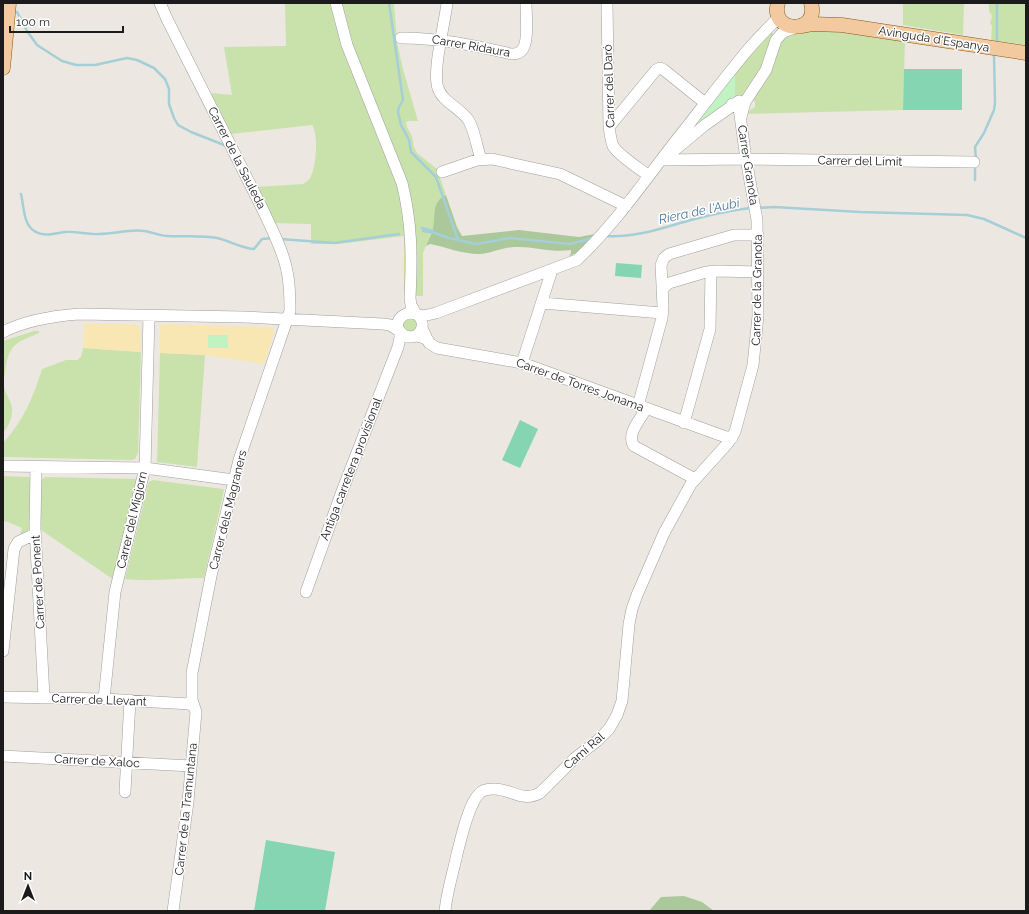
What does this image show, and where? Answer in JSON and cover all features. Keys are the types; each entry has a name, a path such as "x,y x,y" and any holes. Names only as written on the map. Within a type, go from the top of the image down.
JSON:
{"main road":[{"path":"3,68 9,3"},
{"path":"777,10 780,19 785,24 792,27 799,27 806,23 811,17 811,3"},
{"name":"Avinguda d'Espanya","path":"811,3 827,18 842,25"},
{"name":"Avinguda d'Espanya","path":"799,27 812,24 842,25 1026,53"}],"street":[{"name":"Carrer de la Sauleda","path":"160,3 276,238 287,270 290,311 287,318"},
{"path":"336,3 347,45 392,155 406,198 411,237 410,298 417,326"},
{"path":"447,3 437,68 437,86 440,93 447,101 468,121 480,159"},
{"name":"Carrer Ridaura","path":"401,38 442,40 470,44 516,54 521,52 526,40 526,3"},
{"name":"Carrer del Daró","path":"607,3 609,127 614,146 618,152 649,176"},
{"path":"398,347 417,326 436,313 577,260 626,206 777,10"},
{"path":"741,118 738,106 741,100 766,70 776,40 783,32 799,27"},
{"path":"609,127 656,70 660,68 705,103"},
{"path":"741,100 743,107 741,118"},
{"path":"662,160 679,148 705,125 741,100"},
{"name":"Carrer Granota","path":"741,118 746,159 755,208"},
{"path":"442,172 480,159 492,159 560,174 626,206"},
{"name":"Carrer del Límit","path":"662,160 746,159 974,162"},
{"name":"Carrer de la Granota","path":"732,438 735,432 753,365 758,316 758,235 755,208"},
{"path":"732,438 693,481 634,446 631,442 632,433 642,408 662,313 661,265 664,258 669,254 734,235 758,235"},
{"path":"522,363 552,270"},
{"path":"662,289 669,283 711,271 758,272"},
{"path":"684,423 710,329 711,271"},
{"path":"401,317 407,309 410,298"},
{"path":"542,303 662,313"},
{"path":"383,324 394,321 409,312 417,326"},
{"path":"5,330 46,318 79,314 287,318 383,324 390,325 400,332"},
{"name":"Carrer del Migjorn","path":"104,699 115,592 145,468 149,316"},
{"name":"Antiga carretera provisional","path":"306,592 341,494 398,347 400,332 398,324 401,317"},
{"name":"Carrer dels Magraners","path":"194,706 192,700 192,673 211,576 234,480 239,460 287,318"},
{"name":"Carrer de Torres Jonama","path":"400,332 404,336 417,326 421,337 428,340 437,348 522,363 684,423 732,438"},
{"path":"3,466 145,468 234,480"},
{"name":"Carrer de Ponent","path":"36,466 35,534 44,698"},
{"name":"Camí Ral","path":"445,911 447,893 463,831 472,805 479,793 484,790 498,789 527,797 534,796 540,793 575,758 598,742 609,729 617,715 622,701 626,644 632,609 664,533 693,481"},
{"path":"3,651 14,549 18,542 35,534"},
{"name":"Carrer de Llevant","path":"3,697 130,700 190,704 194,706"},
{"path":"125,792 128,762 130,700"},
{"name":"Carrer de la Tramuntana","path":"173,911 184,839 196,712 194,706"},
{"name":"Carrer de Xaloc","path":"3,756 191,766"}],"green space":[{"path":"285,3 331,3 335,23 344,48 399,185 406,228 407,295 404,294 404,236 338,244 311,244 311,224 273,223 255,187 303,184 310,178 314,167 316,152 315,136 312,125 231,134 210,96 212,93 232,95 224,47 286,46"},
{"path":"341,3 394,3 397,42 418,121 406,122 407,127 412,136 417,153 437,169 446,195 443,196 423,253 423,296 416,296 416,239 352,44"},
{"path":"903,3 964,3 963,35 903,25"},
{"path":"989,3 1026,3 1026,45 991,40 992,26 990,23 992,16 989,11"},
{"path":"821,29 905,41 903,110 745,114 755,107 753,99 769,76 781,43 790,35 802,31"},
{"path":"771,31 775,36 768,57 747,90 743,93 743,95 735,99 735,73"},
{"path":"904,69 962,69 962,110 903,110"},
{"path":"735,73 735,96 695,125 696,122"},
{"path":"446,195 457,227 462,236 519,230 579,237 595,234 580,250 569,256 571,250 557,251 529,247 515,247 488,253 473,254 430,244 426,246 434,223 436,205 441,198"},
{"path":"616,263 642,265 641,278 615,276"},
{"path":"410,318 415,320 417,325 415,330 410,332 405,330 403,325 405,320"},
{"path":"34,331 39,331 39,333 19,342 11,350 9,356 4,378 4,387 10,401 12,414 10,422 3,433 3,341"},
{"path":"208,335 228,335 228,348 208,348"},
{"path":"83,348 141,352 138,453 135,459 3,457 3,443 16,427 27,409 42,369 66,360 77,360 81,357"},
{"path":"160,353 205,355 197,467 157,462"},
{"path":"520,420 538,429 520,468 502,460"},
{"path":"3,476 30,478 30,533 20,536 22,528 3,521"},
{"path":"45,477 136,479 138,481 114,580 41,530 41,480"},
{"path":"153,480 224,490 204,578 155,580 125,579 148,485 149,482"},
{"path":"266,840 335,852 325,911 254,911"},
{"path":"684,896 702,902 714,911 649,911 661,897"}],"sand":[{"path":"84,324 136,324 140,328 141,352 83,348"},
{"path":"164,324 271,327 274,333 264,364 205,355 160,353 160,326"}],"waterway":[{"path":"389,3 403,100 398,112 401,125 409,140 411,152 436,177 458,240"},
{"path":"997,3 997,41"},
{"path":"17,12 27,31 37,45 62,61 76,65 95,65 127,58 137,60 154,68 165,79 169,89 169,104 178,125 191,132 224,145"},
{"path":"976,159 975,147 984,133 994,110 994,56"},
{"path":"975,166 975,180"},
{"path":"21,194 26,221 32,229 43,234 65,232 105,234 138,231 165,236 217,238 254,249 262,239 273,238"},
{"name":"Riera de l'Aubi","path":"758,208 774,207 860,212 967,215 984,219 1026,238"},
{"name":"Riera de l'Aubi","path":"606,236 638,234 691,220 751,208"},
{"name":"Riera de l'Aubi","path":"422,228 433,231"},
{"name":"Riera de l'Aubi","path":"423,231 476,244 510,238 570,244 593,238"},
{"path":"280,239 334,243 399,234"}]}
